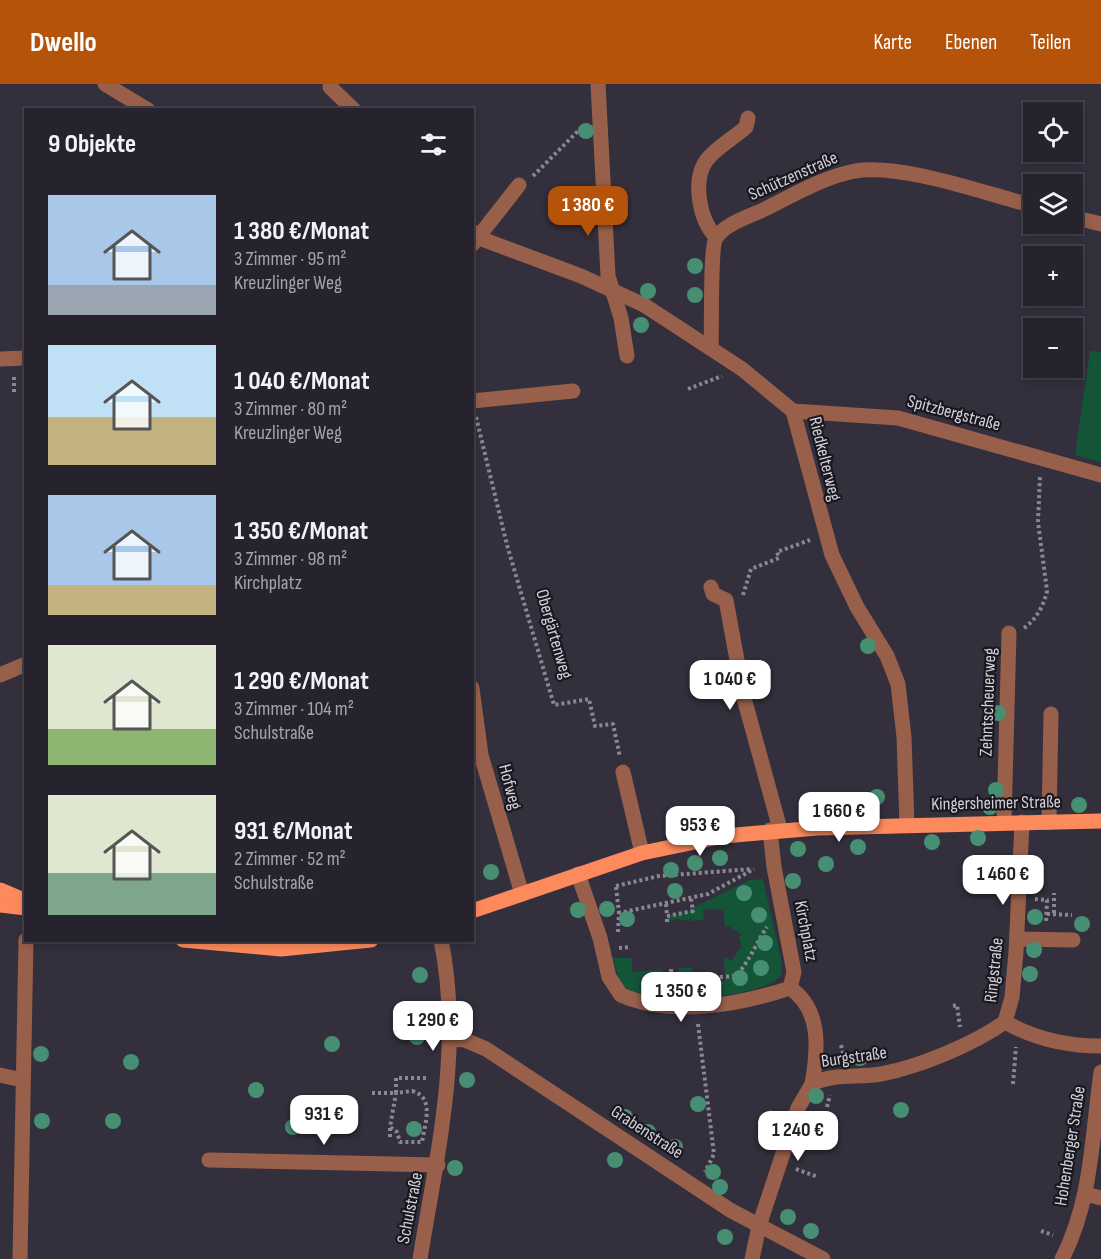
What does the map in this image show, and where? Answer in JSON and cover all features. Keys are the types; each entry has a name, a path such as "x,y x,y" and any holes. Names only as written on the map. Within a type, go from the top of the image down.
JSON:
{"main road":[{"name":"Kingersheimer Straße","path":"474,910 613,862 700,840 775,830 907,824 1101,821"},
{"path":"0,890 24,900"},
{"path":"0,905 24,908"},
{"path":"205,942 281,949 351,942"}],"street":[{"path":"105,84 145,108"},
{"path":"598,84 610,289 621,318 627,356"},
{"path":"330,87 352,108"},
{"path":"711,347 714,293 712,248 716,237 709,229 702,206 699,188 701,172 706,160 746,127 748,118"},
{"name":"Schützenstraße","path":"716,237 727,228 820,182 845,173 871,169 916,175 1023,203"},
{"name":"Riedkelterweg","path":"519,185 474,238 610,289 674,323 742,369 793,411 825,535 841,577 887,656 898,684 904,737 907,824"},
{"path":"1083,219 1101,224"},
{"path":"0,359 24,358"},
{"path":"474,406 573,391"},
{"name":"Spitzbergstraße","path":"793,411 898,418 1101,475"},
{"path":"711,587 713,594 726,600"},
{"name":"Kirchplatz","path":"726,600 744,698 775,830 774,867 794,972 790,988"},
{"name":"Zehntscheuerweg","path":"1004,822 1009,633"},
{"path":"0,675 24,665"},
{"name":"Hofweg","path":"474,701 484,767 522,894"},
{"path":"1048,822 1050,714"},
{"path":"623,772 642,853"},
{"name":"Ringstraße","path":"1022,822 1017,939 1012,997 1005,1022 1048,1041 1101,1047"},
{"path":"578,874 600,938 609,977 616,990 629,999 642,1002 696,1006 727,1003 790,988 802,997 813,1016 816,1047 812,1084"},
{"path":"1017,939 1073,940"},
{"path":"20,1259 27,942"},
{"name":"Schulstraße","path":"420,1259 438,1165 448,1079 450,997 441,942"},
{"name":"Burgstraße","path":"752,1259 759,1226 798,1108 812,1084 831,1078 882,1074 915,1064 963,1044 1005,1022"},
{"name":"Grabenstraße","path":"450,1039 465,1041 486,1049 695,1188 759,1226 823,1259"},
{"name":"Hohenberger Straße","path":"1062,1259 1071,1240 1085,1194 1101,1072"},
{"path":"0,1075 23,1080"},
{"name":"Schulstraße","path":"209,1160 438,1165"},
{"path":"1085,1194 1101,1198"}],"path":[{"path":"519,185 541,170 585,121"},
{"path":"688,389 742,369"},
{"name":"Obergärtenweg","path":"474,406 507,545 554,705 589,699 595,726 613,724 623,772"},
{"name":"Zehntscheuerweg","path":"1009,633 1027,627 1045,601 1047,591 1038,522 1041,458"},
{"path":"726,600 742,597 751,569 779,558 777,552 825,535"},
{"path":"613,862 619,913 620,948 631,947"},
{"path":"616,886 659,876 774,867"},
{"path":"619,913 691,899 721,889 754,869"},
{"path":"1054,893 1054,914"},
{"path":"667,916 693,911 691,899"},
{"path":"1020,899 1047,900 1045,940"},
{"path":"666,904 667,922"},
{"path":"1047,914 1072,915"},
{"path":"714,977 736,975 743,969 757,940 772,919"},
{"path":"671,969 671,985"},
{"path":"953,1006 957,1005 963,1044"},
{"path":"695,1188 714,1154 696,1006"},
{"path":"1013,1084 1016,1058"},
{"path":"390,1137 396,1078 448,1079"},
{"path":"372,1093 412,1091 424,1097 427,1103 422,1142 400,1142 397,1132 390,1127"},
{"path":"791,1167 818,1177"}],"green space":[{"path":"1090,351 1101,352 1101,462 1075,455"},
{"path":"763,879 782,963 781,976 761,987 747,991 703,998 678,999 679,968 692,967 693,983 725,981 724,958 732,960 739,949 742,949 739,936 742,935 730,927 731,925 725,927 723,909 703,910 704,920 691,921 691,918 689,921 675,919 667,922 667,916 692,911 692,908 750,880"},
{"path":"613,958 632,958 632,972 662,969 663,997 628,990 620,979"}]}
